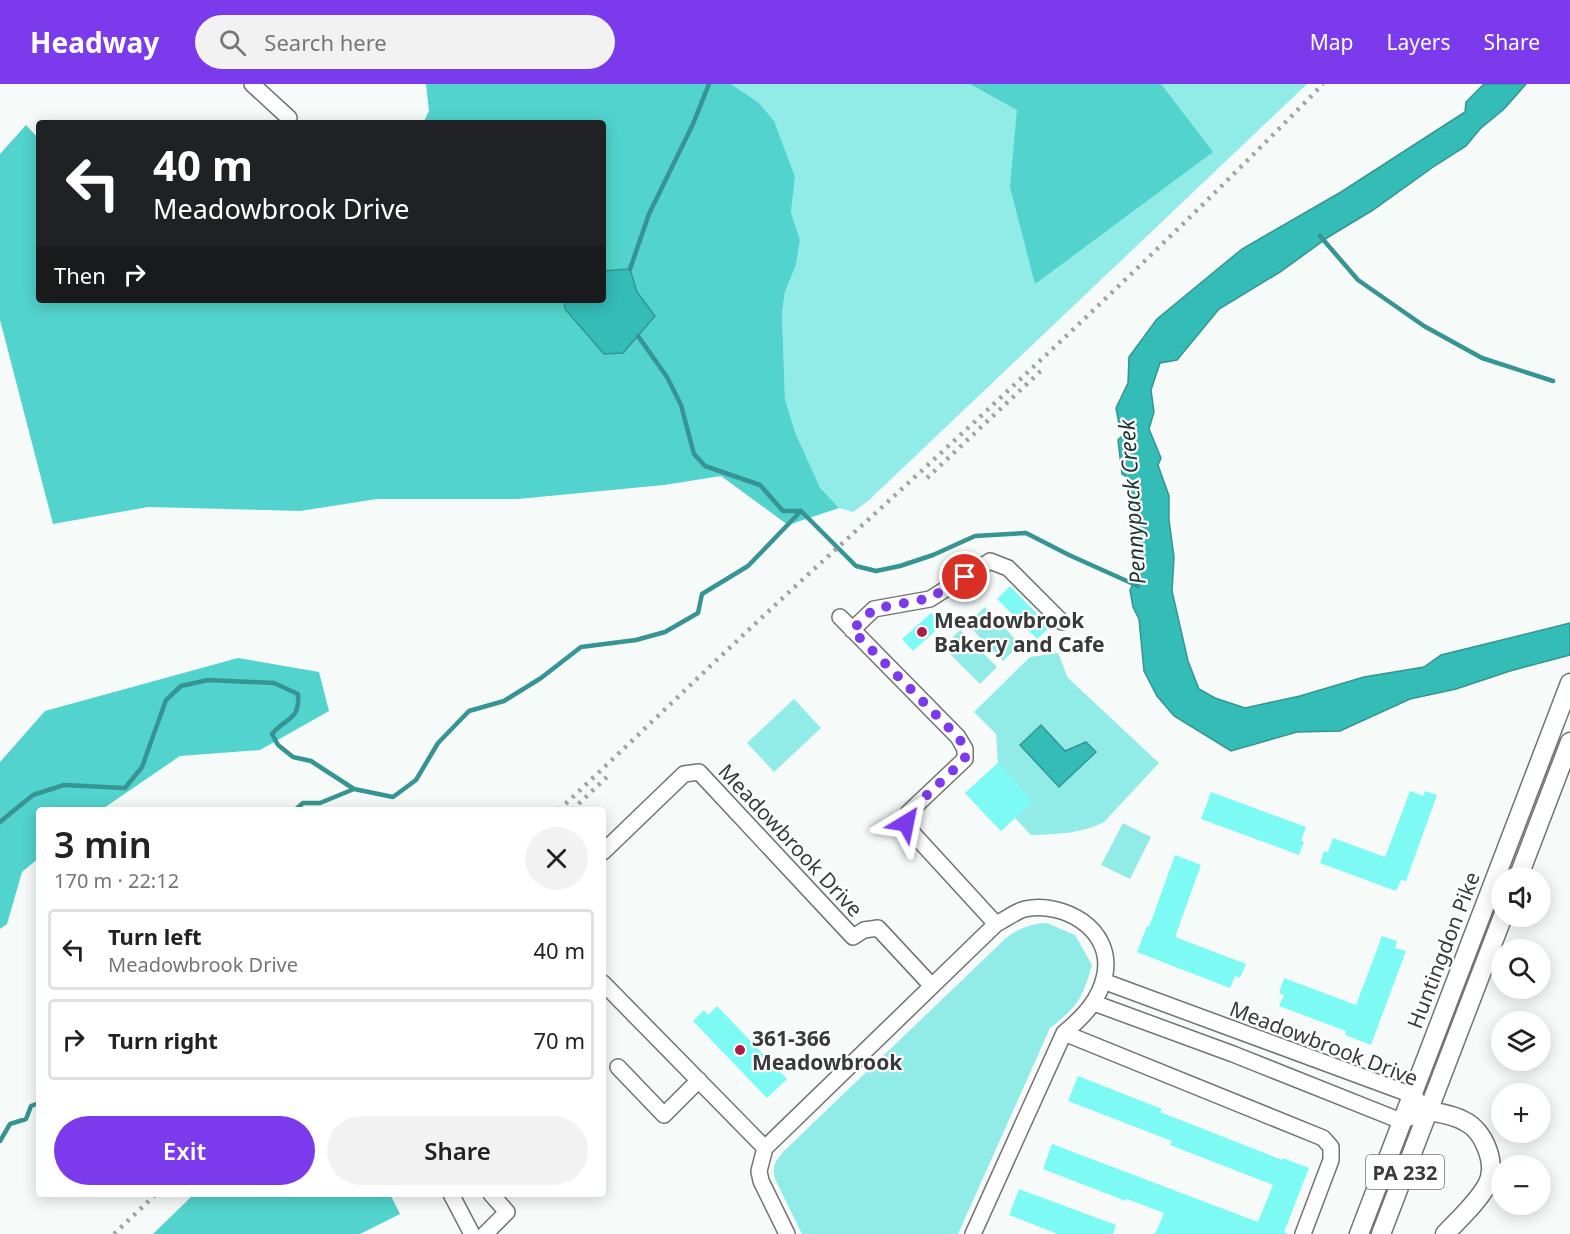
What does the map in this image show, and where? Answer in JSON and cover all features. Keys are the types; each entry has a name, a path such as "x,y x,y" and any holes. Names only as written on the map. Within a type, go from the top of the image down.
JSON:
{"main road":[{"name":"Huntingdon Pike","path":"1359,1234 1570,683"},
{"path":"1522,867 1570,742"},
{"name":"Huntingdon Pike","path":"1381,1234 1499,927"},
{"path":"1429,1111 1465,1121 1475,1129 1490,1160 1491,1170 1487,1185 1445,1234"}],"street":[{"path":"252,84 289,118"},
{"path":"852,630 874,609 930,598 990,561 1008,568 1062,622"},
{"path":"840,617 958,737 965,748 965,759 909,812 906,823 911,832 996,924"},
{"name":"Meadowbrook Drive","path":"606,849 684,774 699,772 853,937 864,930 878,928 932,986"},
{"path":"787,1234 759,1171 765,1148 996,924 1024,909 1054,908 1075,915 1093,930 1102,949 1105,971 1103,981 1094,1003 1064,1033 973,1234"},
{"name":"Meadowbrook Drive","path":"1094,1003 1233,1054 1401,1120 1429,1111 1412,1095 1103,981"},
{"path":"606,986 765,1148"},
{"path":"1064,1033 1323,1138 1331,1148 1332,1160 1303,1234"},
{"path":"618,1067 664,1115 699,1080"},
{"path":"453,1197 472,1234"},
{"path":"485,1234 507,1212 494,1197"}],"shaded area":[{"path":"426,84 731,84 758,102 774,121 795,177 791,212 800,240 796,265 785,292 782,313 785,399 795,432 820,488 839,508 788,525 721,476 664,485 518,499 377,499 300,511 148,507 53,524 0,320 0,154 26,125 36,136 36,303 606,303 606,120 424,120 429,111"},
{"path":"731,84 1307,84 868,501 853,512 839,508 820,489 795,432 785,399 782,313 785,292 796,265 800,240 791,212 795,177 758,102"},
{"path":"970,84 1161,84 1213,152 1035,284 1010,187 1017,110"},
{"path":"985,607 1020,644 1003,661 967,624"},
{"path":"960,630 997,667 980,684 943,647"},
{"path":"1058,653 1068,678 1159,763 1104,822 1095,826 1069,833 1031,835 1015,818 1001,831 965,793 998,763 996,734 974,712 1030,657"},
{"path":"238,658 319,672 329,711 260,750 180,756 105,807 36,807 36,860 22,872 7,924 0,929 0,762 45,711"},
{"path":"794,699 821,728 774,772 747,743"},
{"path":"1123,823 1151,837 1130,879 1101,865"},
{"path":"1047,923 1075,935 1092,965 1078,1001 1050,1028 958,1234 802,1234 775,1179 774,1167 780,1155 1005,939 1025,927"},
{"path":"191,1197 392,1197 400,1214 360,1234 153,1234"}],"water":[{"name":"Pennypack Creek","path":"1484,84 1526,84 1466,146 1280,272 1219,309 1177,360 1160,363 1151,390 1154,412 1149,429 1161,458 1158,465 1169,496 1169,520 1174,557 1172,591 1188,661 1199,689 1215,698 1245,708 1300,696 1364,677 1424,667 1441,655 1570,623 1570,655 1510,671 1456,689 1410,699 1340,731 1297,732 1231,751 1174,716 1157,696 1144,671 1139,619 1133,607 1130,590 1136,577 1131,531 1135,522 1129,507 1127,477 1122,474 1118,440 1126,432 1119,424 1116,408 1128,383 1129,357 1157,319 1242,249 1341,192 1465,112 1466,102"},
{"path":"630,269 637,292 655,316 623,353 604,354 565,309 564,303 606,303 606,271"},
{"path":"1041,725 1065,751 1086,742 1096,752 1059,787 1020,745"}],"building":[{"path":"1010,586 1050,627 1037,639 997,599"},
{"name":"Meadowbrook Bakery and Cafe","path":"931,613 942,625 913,651 902,639"},
{"path":"998,763 1033,801 1001,831 965,793"},
{"path":"1410,791 1423,796 1425,791 1437,795 1406,881 1401,880 1396,891 1320,863 1324,851 1328,852 1333,838 1385,857"},
{"path":"1211,792 1306,827 1299,855 1201,819"},
{"path":"1175,855 1201,865 1175,937 1246,964 1240,978 1235,976 1230,988 1137,952 1147,926 1149,927"},
{"path":"1382,936 1397,941 1395,948 1406,951 1371,1045 1345,1035 1346,1031 1279,1006 1284,995 1279,993 1284,978 1356,1005"},
{"name":"361-366 Meadowbrook","path":"717,1006 787,1079 767,1098 693,1021 704,1010 708,1015"},
{"path":"1078,1076 1162,1109 1160,1112 1282,1160 1283,1158 1309,1168 1284,1232 1288,1234 1155,1234 1164,1213 1043,1169 1052,1144 1258,1222 1273,1185 1170,1145 1172,1141 1068,1101"},
{"path":"1019,1189 1116,1225 1113,1234 1058,1234 1009,1215"}],"waterway":[{"path":"630,269 649,214 693,124 709,84"},
{"path":"1320,236 1358,280 1424,326 1482,358 1553,381"},
{"path":"638,336 667,377 681,405 694,454 705,466 760,485 783,511 801,511"},
{"name":"Pennypack Creek","path":"801,511 856,566 876,571 933,555 975,536 1026,533 1138,586"},
{"path":"0,822 33,795 64,785 125,788 142,767 166,700 181,686 208,680 274,683 298,694 297,709 294,714 272,734 278,745 293,757 311,761 354,789 393,797 416,780 438,743 469,711 504,701 541,678 581,647 636,640 665,632 698,613 702,594 748,566 801,511"},
{"path":"298,807 303,803 320,803 354,789"},
{"path":"0,1141 10,1124 26,1119 31,1106 36,1104"}],"railway":[{"path":"562,807 781,600 1072,331 1199,209 1323,84"},
{"path":"927,478 1045,367"},
{"path":"575,807 609,775"},
{"path":"114,1234 153,1197"}],"place":[{"name":"Meadowbrook Bakery and Cafe","path":"922,632"},
{"name":"361-366 Meadowbrook","path":"740,1050"}],"route":[{"path":"906,823 909,812 965,759 965,748 958,737 852,630 874,609 930,598 965,577"}]}
